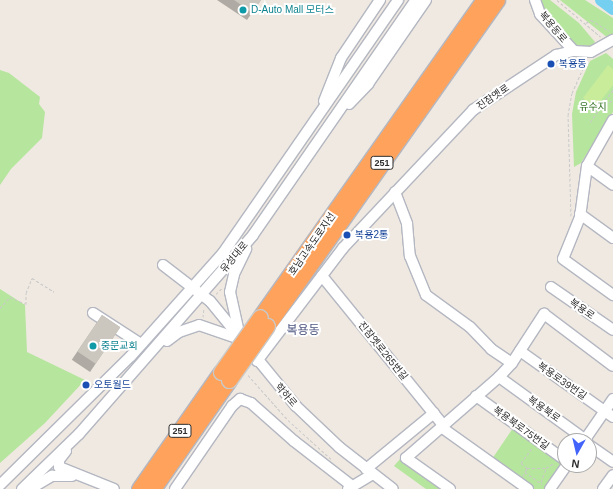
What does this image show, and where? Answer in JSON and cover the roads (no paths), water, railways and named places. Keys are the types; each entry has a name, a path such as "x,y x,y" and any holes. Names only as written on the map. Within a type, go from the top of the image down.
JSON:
{"highway":[{"name":"호남고속도로지선","path":"264,322 484,0"},
{"name":"호남고속도로지선","path":"139,489 225,376 497,0"},
{"name":"호남고속도로지선","path":"153,489 225,376"}],"street":[{"path":"321,110 332,77 341,58 380,0"},
{"name":"유성대로","path":"0,485 141,344 223,253 398,0"},
{"name":"유성대로","path":"22,489 78,434 202,295 253,235 416,0"},
{"path":"325,130 368,84 426,0"},
{"name":"복용동로","path":"535,0 540,14 574,51"},
{"name":"진잠옛로","path":"257,361 343,248 473,110 548,60 574,51 591,52 612,41"},
{"path":"613,120 587,166 580,214 574,225 563,259 613,295"},
{"path":"587,166 613,184"},
{"path":"395,192 407,224 410,256 426,295 470,327 491,349 512,363"},
{"path":"580,214 613,238"},
{"path":"240,339 230,292 234,274 253,235"},
{"name":"학하로","path":"163,265 202,295 296,406 369,472 393,489"},
{"name":"진잠옛로265번길","path":"322,276 434,413 442,426"},
{"name":"복용로","path":"551,286 613,330"},
{"path":"93,313 141,344"},
{"path":"450,489 406,458 499,377 512,363 544,314 613,366"},
{"path":"145,359 179,332 198,325 240,339"},
{"name":"복용로39번길","path":"520,351 613,417"},
{"name":"복용북로","path":"499,377 575,433"},
{"name":"복용북로75번길","path":"476,396 557,456"},
{"path":"175,489 232,406 240,399 251,403 350,488 434,413"},
{"path":"591,433 613,399"},
{"path":"442,426 528,489"},
{"path":"78,434 58,463 65,471 114,489"},
{"name":"복용북로","path":"597,450 613,462"},
{"path":"547,487 560,473"},
{"path":"30,489 52,476 63,475 85,479"},
{"path":"603,489 613,475"}],"waterway":[{"path":"601,0 613,9"}],"place":[{"name":"D-Auto Mall 모터스","path":"243,10"},
{"name":"복용동","path":"551,64"},
{"name":"복용2통","path":"347,235"},
{"name":"중문교회","path":"93,346"},
{"name":"오토월드","path":"86,385"}],"district":[{"name":"복용동","path":"303,331"}],"park label":[{"name":"유수지","path":"593,107"}]}
